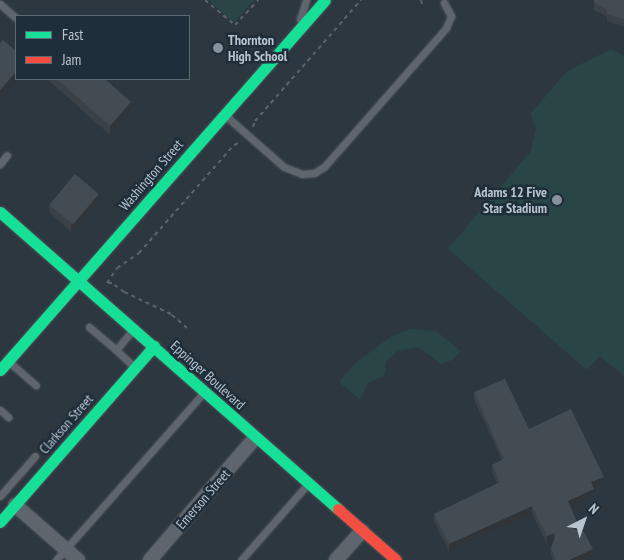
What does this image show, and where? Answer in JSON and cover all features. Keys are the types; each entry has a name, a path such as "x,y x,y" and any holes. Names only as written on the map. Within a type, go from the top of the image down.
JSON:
{"street":[{"name":"Washington Street","path":"4,366 325,0"},
{"name":"Eppinger Boulevard","path":"0,212 396,560"},
{"name":"Clarkson Street","path":"0,522 154,346"},
{"name":"Emerson Street","path":"150,560 255,438"},
{"path":"15,504 61,555 78,560"},
{"path":"336,560 362,531"}],"lane":[{"path":"295,33 306,0"},
{"path":"224,114 284,167 302,174 314,173 324,167 446,28 451,16 444,1"},
{"path":"1,5 15,17"},
{"path":"0,164 7,156"},
{"path":"89,327 134,368"},
{"path":"116,350 134,329"},
{"path":"4,366 36,385"},
{"path":"61,555 205,392"},
{"path":"0,410 8,417"},
{"path":"0,496 35,456"},
{"path":"241,560 308,484"}],"path":[{"path":"206,0 235,26 258,0"},
{"path":"188,328 171,314 107,282 117,268 139,253 234,145 242,141 255,125 255,121 362,0"},
{"path":"421,0 422,4"}],"green space":[{"path":"208,0 254,0 234,23"},
{"name":"Adams 12 Five Star Stadium","path":"611,49 624,56 624,376 600,356 587,370 448,249 531,151 536,128 530,114 567,71"},
{"path":"410,329 436,331 461,351 452,360 441,364 418,347 398,351 387,360 384,376 368,383 360,400 339,382 355,363 392,336"}],"building":[{"path":"594,0 624,0 624,19 607,14 607,10 594,2"},
{"path":"3,40 15,50 15,73 0,90 0,43"},
{"path":"58,80 106,80 131,102 110,126"},
{"path":"75,174 99,194 73,225 49,205"},
{"path":"505,379 529,429 571,409 604,477 591,482 594,489 568,501 577,522 572,524 573,529 584,532 593,549 569,560 556,560 551,548 555,537 554,533 547,536 532,506 449,544 434,514 500,482 492,465 504,459 474,392"}],"traffic: fast":[{"path":"0,370 325,0"},
{"path":"0,212 338,509"},
{"path":"0,522 154,346"}],"traffic: jam":[{"path":"338,509 396,560"}],"place":[{"name":"Thornton High School","path":"218,48"},
{"name":"Adams 12 Five Star Stadium","path":"557,200"}]}
